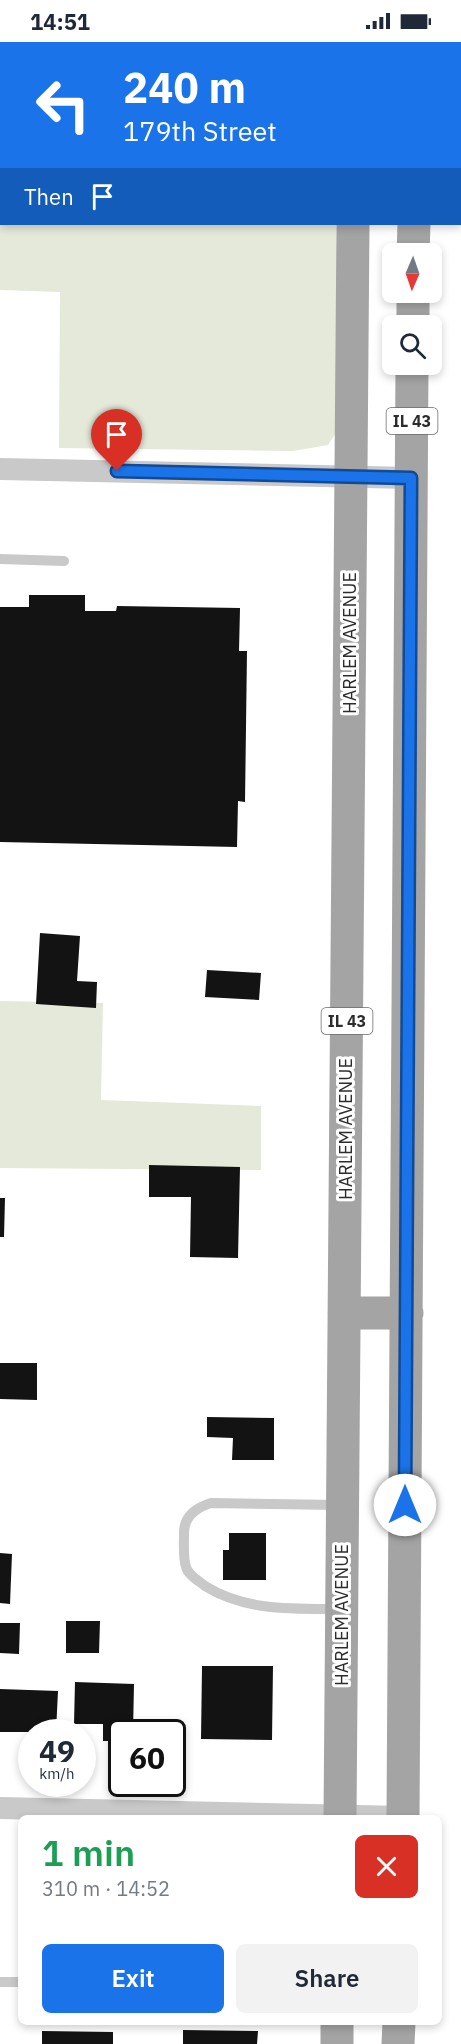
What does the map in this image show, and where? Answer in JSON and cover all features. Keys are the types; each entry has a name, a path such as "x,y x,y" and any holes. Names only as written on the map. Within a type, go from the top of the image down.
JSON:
{"main road":[{"name":"HARLEM AVENUE","path":"340,1815 353,225"},
{"path":"413,243 414,225"},
{"name":"IL 43","path":"403,1815 412,375"},
{"path":"344,1313 407,1313"},
{"path":"337,2044 338,2025"},
{"path":"398,2044 399,2025"}],"street":[{"path":"0,469 411,478"},
{"path":"0,1808 298,1815"}],"lane":[{"path":"0,559 64,561"},
{"path":"342,1609 282,1610 221,1596 196,1580 186,1568 184,1529 189,1515 211,1503 343,1505"},
{"path":"0,1982 18,1982"}],"green space":[{"path":"0,225 336,225 340,427 328,445 293,451 59,448 60,292 0,290"},
{"path":"0,1001 103,1003 101,1100 261,1106 261,1170 0,1168"}],"building":[{"path":"29,595 85,595 85,611 116,611 117,606 240,608 239,651 247,651 245,802 238,801 237,847 0,842 0,607 29,607"},
{"path":"40,933 80,936 77,981 97,982 96,1008 36,1004"},
{"path":"207,970 261,973 259,1000 205,997"},
{"path":"149,1165 240,1167 238,1258 190,1257 191,1197 149,1197"},
{"path":"0,1198 5,1198 4,1237 0,1237"},
{"path":"0,1363 37,1363 37,1400 0,1399"},
{"path":"207,1417 274,1418 274,1460 232,1460 233,1438 207,1437"},
{"path":"229,1533 266,1533 266,1580 223,1580 223,1550 229,1550"},
{"path":"0,1553 12,1554 10,1604 0,1603"},
{"path":"66,1621 100,1621 99,1653 66,1653"},
{"path":"0,1623 20,1623 19,1654 0,1653"},
{"path":"202,1666 273,1666 272,1740 201,1739"},
{"path":"75,1682 134,1684 133,1719 108,1719 108,1741 103,1741 103,1724 96,1724 96,1719 74,1719"},
{"path":"0,1689 58,1691 57,1719 18,1719 18,1732 0,1732"},
{"path":"183,2030 258,2031 257,2044 183,2044"},
{"path":"42,2031 113,2032 113,2044 42,2044"}],"route":[{"path":"117,471 411,478 405,1505"}]}
